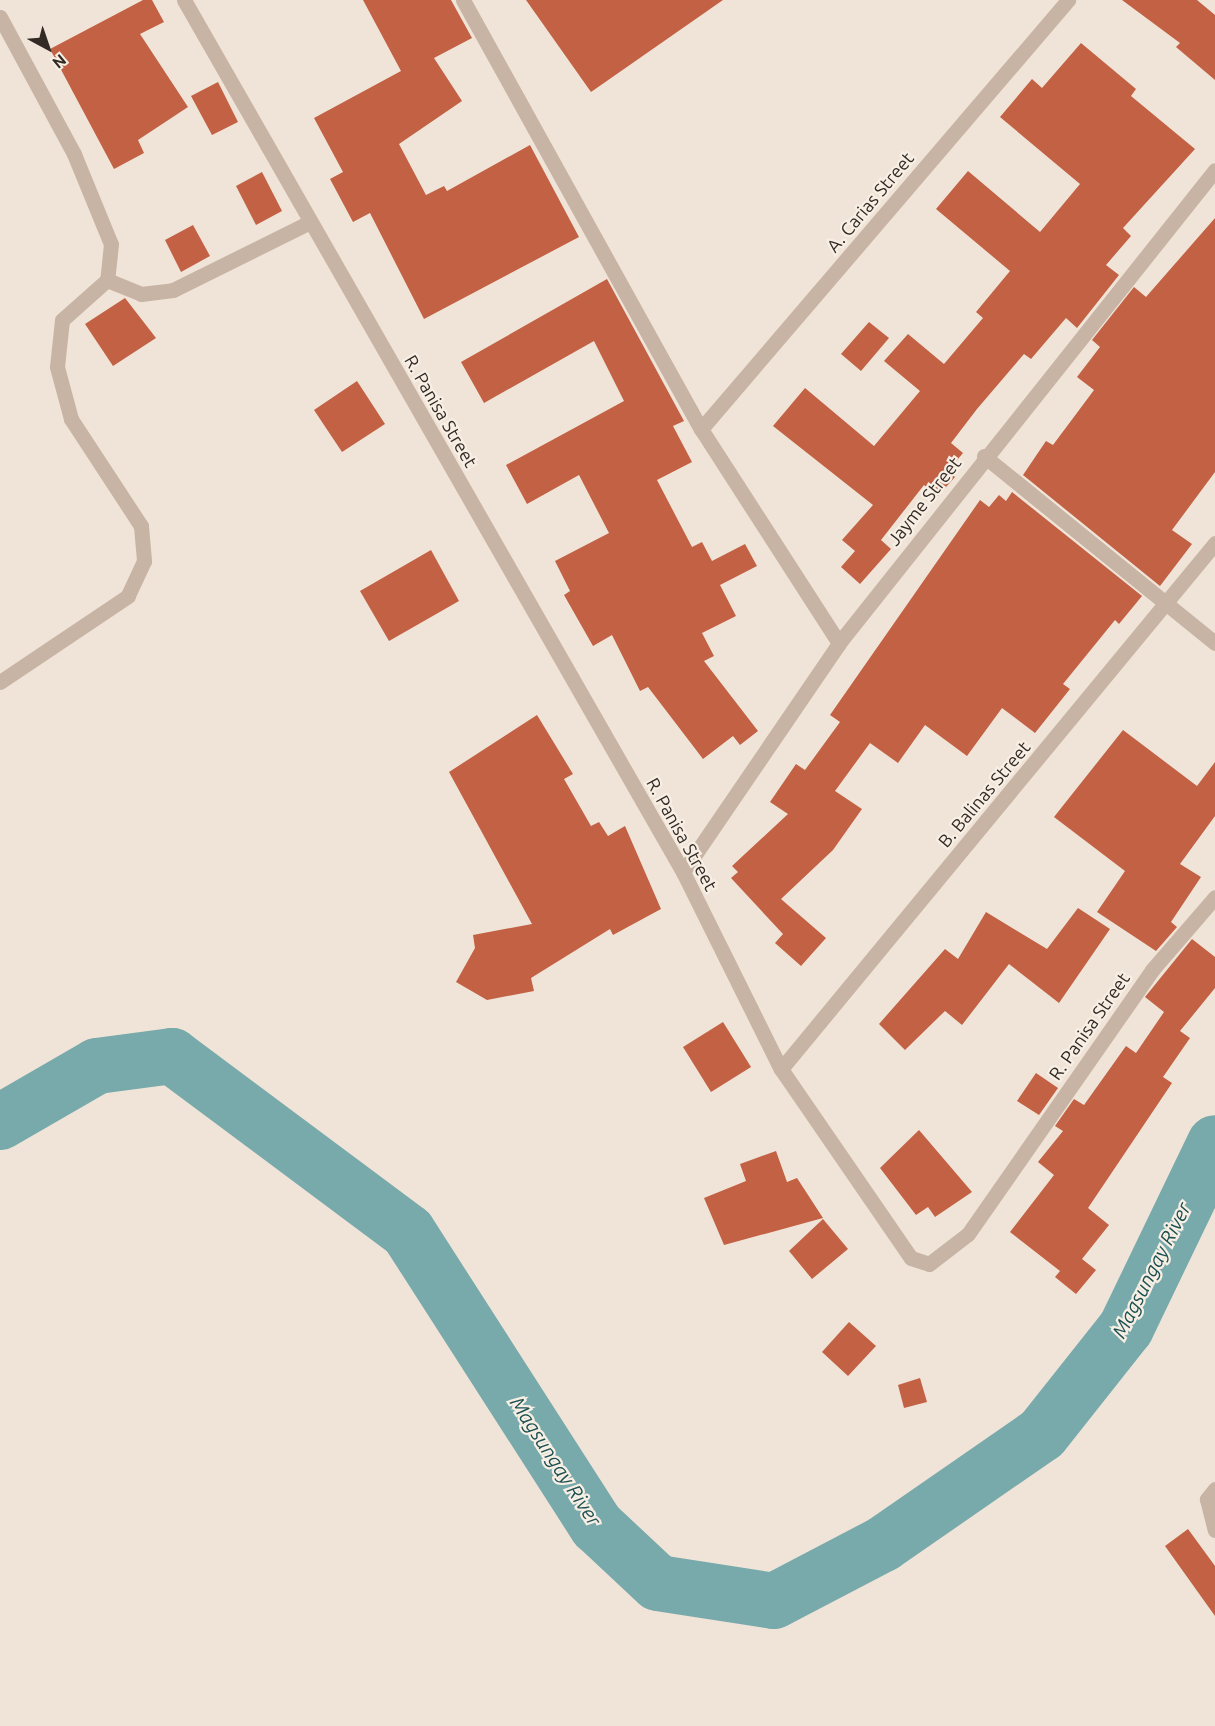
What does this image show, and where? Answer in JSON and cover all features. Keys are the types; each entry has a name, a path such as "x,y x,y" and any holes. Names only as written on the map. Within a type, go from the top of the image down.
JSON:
{"street":[{"name":"R. Panisa Street","path":"184,0 683,872 781,1069 911,1258 930,1264 968,1234 1152,970 1215,897"},
{"path":"463,0 702,429 839,644"},
{"name":"A. Carias Street","path":"702,429 1068,0"},
{"path":"0,17 75,154 111,244 108,280 62,320 57,367 71,419 141,526 144,561 128,596 0,682"},
{"name":"Jayme Street","path":"683,872 839,644 984,456 1215,170"},
{"path":"108,280 141,294 173,290 310,222"},
{"path":"984,456 1215,644"},
{"name":"B. Balinas Street","path":"781,1069 1166,606 1215,543"},
{"path":"1215,1489 1207,1499 1215,1530"}],"building":[{"path":"143,0 152,0 164,22 140,34 188,107 138,140 144,153 114,169 50,49"},
{"path":"363,0 451,0 472,38 434,58 462,101 399,144 426,195 444,186 447,191 530,145 579,237 424,319 370,213 353,222 330,179 343,172 314,118 401,71"},
{"path":"526,0 723,0 591,92"},
{"path":"1122,0 1197,0 1215,15 1215,80 1176,47 1180,43"},
{"path":"1081,43 1136,89 1131,96 1195,149 1123,228 1131,236 1106,265 1119,275 1077,328 1066,318 1031,359 1024,354 977,409 951,443 963,453 948,471 955,477 938,496 924,485 881,540 891,549 860,584 841,567 855,551 842,540 873,505 773,426 805,388 874,446 920,391 884,361 908,334 944,364 983,318 976,312 1010,271 936,209 968,171 1040,232 1080,184 1000,117 1032,79 1042,88"},
{"path":"218,82 238,122 212,135 191,96"},
{"path":"262,172 282,211 256,225 236,186"},
{"path":"1215,218 1215,472 1172,530 1192,544 1160,586 1023,475 1046,441 1053,445 1094,390 1077,377 1100,347 1092,340 1134,287 1146,297"},
{"path":"193,225 210,256 181,272 165,240"},
{"path":"607,279 684,421 673,426 692,462 657,480 692,547 702,542 712,561 745,544 757,566 720,585 736,616 702,633 714,656 704,661 758,731 740,745 733,736 703,759 648,687 640,691 612,635 593,646 564,595 570,591 555,561 609,533 579,475 527,504 506,465 624,401 594,341 484,403 461,362"},
{"path":"125,298 156,338 113,366 85,324"},
{"path":"869,322 889,338 861,371 841,354"},
{"path":"357,381 385,424 342,452 314,410"},
{"path":"1012,492 1142,596 1119,624 1115,620 1063,684 1070,689 1035,733 1002,708 967,756 925,725 898,763 870,743 835,791 862,809 833,850 781,899 826,938 801,966 775,943 783,934 731,878 738,872 732,866 788,814 770,802 796,764 805,770 840,722 830,715 980,500 989,507 999,495 1006,501"},
{"path":"431,550 459,601 389,641 360,591"},
{"path":"537,715 573,774 564,779 591,826 599,822 608,836 625,826 661,909 613,935 610,929 531,978 534,991 487,1000 456,982 475,948 473,935 532,924 449,772"},
{"path":"1123,730 1197,786 1215,762 1215,816 1180,864 1201,877 1171,922 1177,927 1156,951 1097,912 1125,871 1054,817"},
{"path":"1078,908 1110,929 1059,1003 1009,964 962,1025 945,1011 905,1050 879,1024 945,949 958,959 986,912 1047,949"},
{"path":"1192,939 1215,957 1215,988 1180,1031 1190,1038 1163,1077 1172,1083 1088,1208 1109,1225 1082,1259 1096,1270 1076,1294 1055,1277 1060,1271 1010,1232 1054,1175 1038,1162 1063,1131 1055,1126 1074,1099 1084,1105 1126,1046 1136,1053 1164,1012 1145,997"},
{"path":"723,1022 751,1067 711,1092 683,1047"},
{"path":"1036,1073 1058,1088 1039,1115 1017,1101"},
{"path":"919,1130 972,1192 935,1217 928,1207 916,1215 880,1168"},
{"path":"776,1151 787,1182 797,1178 823,1218 724,1245 704,1198 746,1181 740,1164"},
{"path":"823,1219 848,1249 812,1279 789,1251"},
{"path":"849,1322 876,1346 848,1376 822,1352"},
{"path":"920,1378 927,1402 904,1408 898,1385"},
{"path":"1188,1529 1215,1566 1215,1616 1165,1546"}],"waterway":[{"name":"Magsungay River","path":"0,1122 97,1066 172,1056 408,1232 597,1526 658,1583 774,1601 883,1544 1042,1434 1126,1328 1215,1143"}]}
